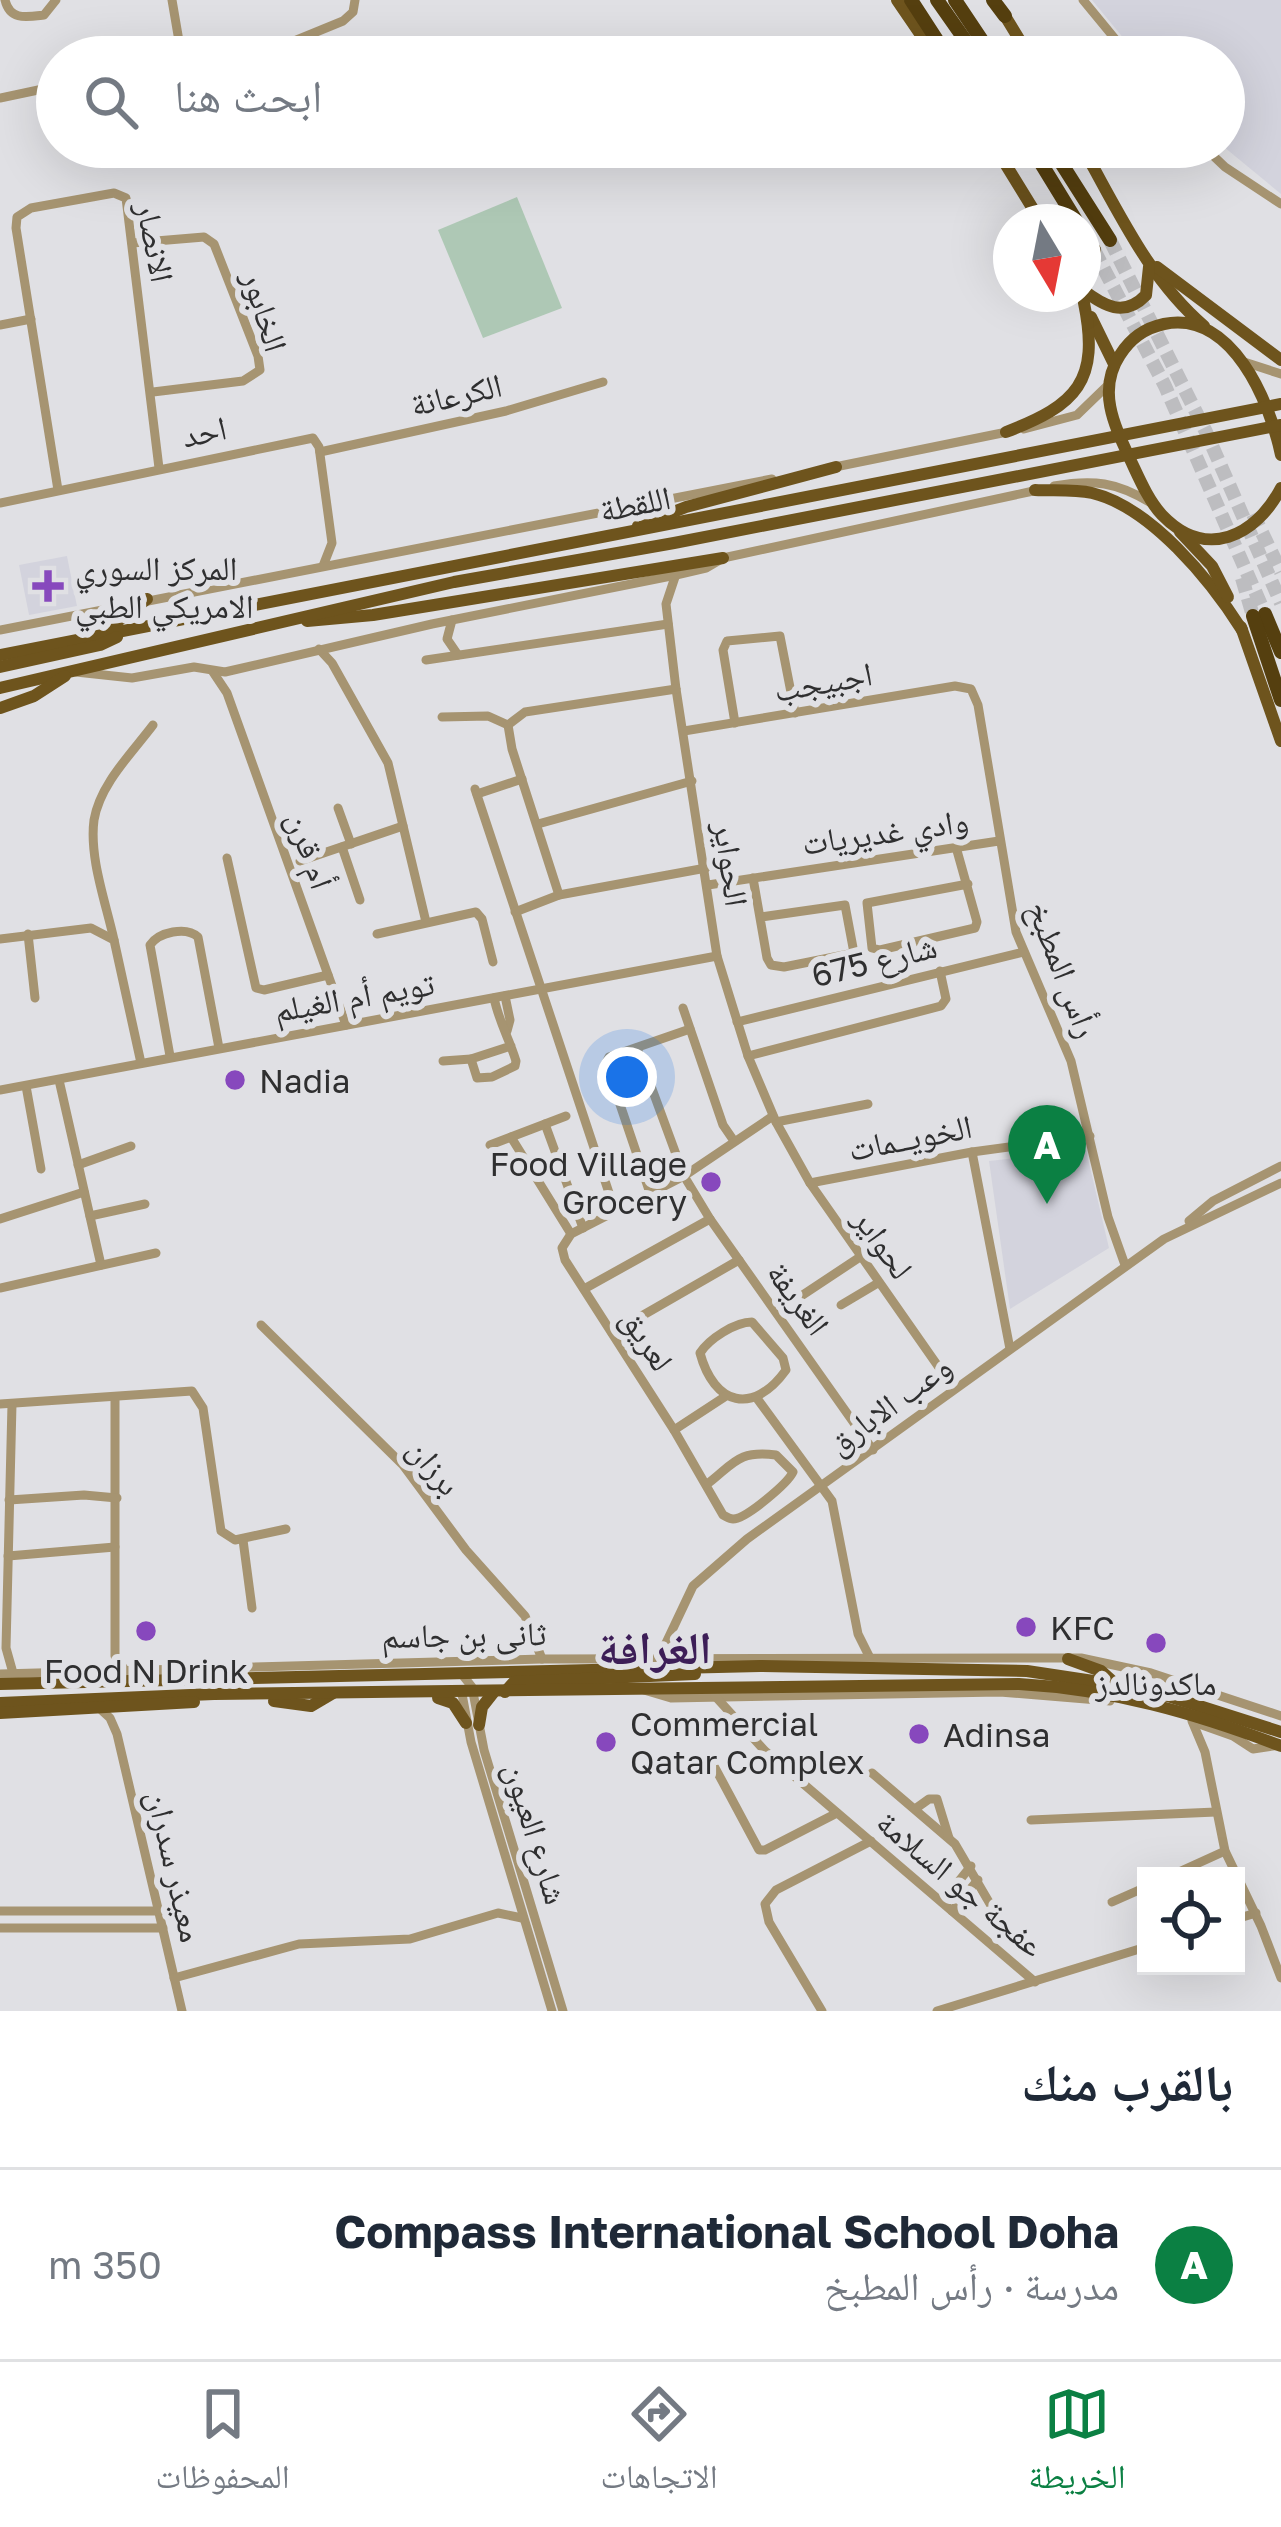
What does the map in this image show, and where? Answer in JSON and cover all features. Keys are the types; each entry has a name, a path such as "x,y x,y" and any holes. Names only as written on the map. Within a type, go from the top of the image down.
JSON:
{"highway":[{"path":"911,0 934,36"},
{"path":"937,0 962,36"},
{"path":"956,0 979,36"},
{"path":"994,0 1005,16"},
{"path":"1044,168 1066,204"},
{"path":"1065,168 1110,240"},
{"path":"1281,652 1259,615 1281,700"}],"main road":[{"path":"897,0 922,36"},
{"path":"1005,16 1017,36"},
{"path":"1007,168 1030,204"},
{"path":"1094,168 1147,260 1182,307 1241,361 1277,426 1281,455"},
{"path":"1101,304 1129,307 1145,295 1147,260"},
{"path":"1147,260 1281,360"},
{"path":"1006,432 1055,411 1079,388 1090,360 1084,312"},
{"path":"1090,312 1114,364"},
{"path":"1210,331 1179,322 1147,329 1122,350 1107,386 1119,435 1153,504 1214,569 1242,630 1281,741"},
{"name":"اللقطة","path":"0,655 1281,404"},
{"name":"اللقطة","path":"0,688 454,582 1277,426"},
{"path":"626,533 670,512 836,467"},
{"path":"1171,523 1205,538 1239,534 1263,519 1281,488"},
{"path":"1035,490 1092,494 1125,508 1207,578 1242,630"},
{"path":"282,622 356,618 723,558"},
{"path":"602,578 637,582"},
{"path":"100,635 147,599"},
{"path":"0,667 100,645 134,628"},
{"path":"0,708 34,696 70,671"},
{"path":"951,1670 964,1656"},
{"path":"804,1669 818,1658"},
{"path":"1068,1659 1101,1671 1112,1682"},
{"path":"331,1665 351,1677"},
{"path":"279,1680 293,1666"},
{"path":"359,1692 446,1699 472,1724 482,1707 514,1682 676,1677 709,1667"},
{"name":"ثانى بن جاسم","path":"0,1713 284,1700 311,1706 334,1692 410,1693 709,1667 951,1670 1053,1673 1178,1696 1280,1741"},
{"path":"410,1693 433,1685 431,1673"},
{"name":"ثانى بن جاسم","path":"0,1684 431,1673 499,1692 979,1684 1066,1687 1183,1711 1280,1741"},
{"path":"466,1686 487,1679 576,1680"},
{"path":"1037,1695 1066,1687"},
{"path":"0,1702 334,1692"}],"street":[{"path":"5,0 11,13 20,18 44,15 56,0"},
{"path":"172,0 178,36"},
{"path":"305,36 349,17 355,0"},
{"path":"1083,0 1113,36"},
{"path":"0,98 36,90"},
{"path":"1227,168 1281,204"},
{"name":"الانصار","path":"58,490 16,228 21,213 31,208 118,193 128,202 159,468"},
{"name":"الخابور","path":"132,243 204,237 214,244 259,356 260,370 242,381 153,392"},
{"path":"0,326 32,319"},
{"path":"1241,361 1281,374"},
{"name":"الكرعانة","path":"320,452 506,411 603,382"},
{"name":"اللقطة","path":"0,630 1006,432 1077,415 1107,386"},
{"name":"احد","path":"0,503 307,438 316,440 320,452"},
{"path":"320,452 332,543 322,566"},
{"name":"اللقطة","path":"70,671 132,678 188,668 238,669 676,575 706,568 723,558 1085,480 1118,484 1153,504"},
{"path":"332,543 351,562"},
{"name":"الحواير","path":"676,575 667,604 668,625 717,956 749,1059 774,1119"},
{"path":"637,582 658,591 667,604"},
{"path":"442,657 452,620"},
{"path":"432,624 458,655"},
{"path":"426,660 668,625"},
{"path":"735,723 723,653 727,641 780,636 795,713"},
{"path":"335,667 338,644"},
{"path":"319,649 335,667 388,763 425,922"},
{"name":"أم قرن","path":"208,669 227,694 346,1024"},
{"path":"227,694 230,677 238,669"},
{"name":"اجبيجب","path":"684,731 955,686 971,689"},
{"path":"442,717 488,716 512,721 676,689"},
{"name":"رأس المطبخ","path":"971,689 978,705 1007,898 1024,952 1066,1048 1108,1217 1125,1265"},
{"path":"512,721 522,779 560,895"},
{"path":"141,1063 95,851 94,820 113,778 153,725"},
{"path":"522,779 476,791 615,1211"},
{"path":"538,824 692,781"},
{"path":"338,808 360,900"},
{"path":"301,861 403,826"},
{"name":"وادي غديريات","path":"708,885 999,841"},
{"path":"960,846 975,928 877,951 872,948 867,903 966,879"},
{"path":"226,858 256,988 328,975"},
{"path":"515,912 560,895 706,868"},
{"path":"756,877 766,958 775,967 854,953 845,905 761,917"},
{"path":"377,934 479,914 493,962"},
{"path":"0,939 91,928 114,940"},
{"path":"170,1056 150,945 159,936 187,931 198,937 219,1048"},
{"path":"25,934 34,998"},
{"name":"شارع 675","path":"737,1022 1024,952"},
{"name":"تويم أم الغيلم","path":"0,1090 717,956"},
{"path":"749,1059 773,1048 941,1006 946,999 940,971"},
{"path":"471,1059 478,1078 515,1066 507,1030 510,1020 499,997"},
{"path":"683,1008 723,1125 734,1142"},
{"path":"650,1193 606,1065 609,1058 690,1029"},
{"path":"443,1061 471,1059 511,1046"},
{"name":"الغريفة","path":"637,1048 684,1176 710,1220 874,1450"},
{"path":"59,1080 100,1265"},
{"path":"26,1086 41,1169"},
{"path":"511,1137 571,1234 684,1176 774,1119 868,1104"},
{"path":"490,1145 566,1116"},
{"name":"لحواير","path":"774,1119 810,1183 954,1389"},
{"path":"545,1124 583,1228"},
{"name":"الخويــمات","path":"810,1183 972,1152 1090,1136"},
{"path":"78,1165 131,1146"},
{"path":"972,1152 1010,1349"},
{"name":"وعب الابارق","path":"1171,1236 1213,1201 1281,1166"},
{"name":"وعب الابارق","path":"658,1660 693,1586 747,1539 1125,1265 1171,1236 1281,1183"},
{"path":"0,1219 84,1192"},
{"path":"90,1216 145,1204"},
{"path":"557,1212 573,1204"},
{"path":"584,1289 710,1220"},
{"name":"لعريق","path":"571,1234 562,1254 723,1515 734,1520 747,1539"},
{"path":"0,1288 156,1253"},
{"path":"777,1312 860,1256"},
{"path":"612,1333 739,1260"},
{"path":"841,1305 878,1282"},
{"path":"748,1321 759,1326 786,1367 781,1378 756,1397 741,1401 726,1396 700,1353 748,1321"},
{"name":"برزان","path":"261,1325 403,1465 466,1550 525,1616 542,1659"},
{"path":"0,1674 7,1659 6,1404 186,1390 197,1395 202,1408 218,1524 227,1538 243,1540 286,1529"},
{"path":"115,1396 115,1657 126,1671"},
{"path":"674,1430 726,1396"},
{"path":"756,1397 835,1507 857,1634 871,1660"},
{"path":"782,1458 793,1448"},
{"path":"706,1485 740,1457 767,1454 782,1458 792,1469 791,1480 734,1520"},
{"path":"9,1500 84,1495 117,1498"},
{"path":"243,1540 253,1608"},
{"path":"8,1556 115,1547"},
{"path":"844,1659 857,1634"},
{"path":"667,1642 674,1660"},
{"path":"100,1672 115,1657"},
{"path":"7,1659 14,1674"},
{"name":"ثانى بن جاسم","path":"0,1674 542,1659 1068,1659 1130,1667 1281,1716"},
{"name":"شارع العيون","path":"466,1686 514,1893 552,2011"},
{"name":"ثانى بن جاسم","path":"644,1690 671,1698 1000,1692 1113,1702 1222,1731 1253,1749 1280,1741"},
{"name":"عفجة جو السلامة","path":"715,1696 744,1729 835,1811 1035,1982"},
{"path":"744,1729 740,1716 747,1696"},
{"path":"117,1734 120,1717 132,1705"},
{"name":"معيذر سدران","path":"98,1706 117,1734 182,2011"},
{"path":"1192,1721 1205,1752 1231,1867"},
{"name":"شارع العيون","path":"472,1724 563,2011"},
{"path":"1205,1752 1222,1731"},
{"path":"713,1764 759,1850 835,1811"},
{"path":"872,1774 949,1838 971,1866 1010,1938"},
{"path":"915,1809 929,1798 937,1799 949,1838"},
{"path":"1030,1820 1216,1811"},
{"path":"822,2011 769,1922 765,1904 776,1890 871,1841"},
{"path":"1190,1867 1225,1851"},
{"path":"942,1902 971,1866"},
{"path":"952,1911 978,1880"},
{"path":"1112,1902 1137,1891"},
{"path":"498,1913 514,1893"},
{"path":"1245,1898 1256,1913 1281,1978"},
{"path":"0,1911 159,1911"},
{"path":"66,1911 66,1928"},
{"path":"120,1911 120,1928"},
{"path":"174,1978 299,1944 410,1939 498,1913 522,1918"},
{"path":"1245,1916 1256,1913"},
{"path":"0,1928 163,1928"},
{"path":"944,2010 1137,1950"}],"shaded area":[{"path":"1092,0 1281,0 1281,194 1245,164 1245,36 1122,36"},
{"name":"المركز السوري الامريكي الطبي","path":"67,556 77,606 29,615 19,565"},
{"path":"1086,1150 1109,1248 1010,1309 989,1161"}],"green space":[{"path":"517,197 562,308 483,338 438,230"}],"tunnel":[{"path":"1110,240 1206,432 1281,603"},
{"path":"1101,263 1165,386 1265,614"},
{"path":"1253,514 1281,572"},
{"path":"1242,578 1253,616"}],"place":[{"name":"المركز السوري الامريكي الطبي","path":"48,586"},
{"name":"Nadia","path":"235,1080"},
{"name":"Food Village Grocery","path":"711,1182"},
{"name":"Compass International School Doha","path":"1047,1204"},
{"name":"KFC","path":"1026,1627"},
{"name":"Food N Drink","path":"146,1631"},
{"name":"ماكدونالدز","path":"1156,1643"},
{"name":"Adinsa","path":"919,1734"},
{"name":"Commercial Qatar Complex","path":"606,1742"}],"district":[{"name":"الغرافة","path":"655,1647"}]}
